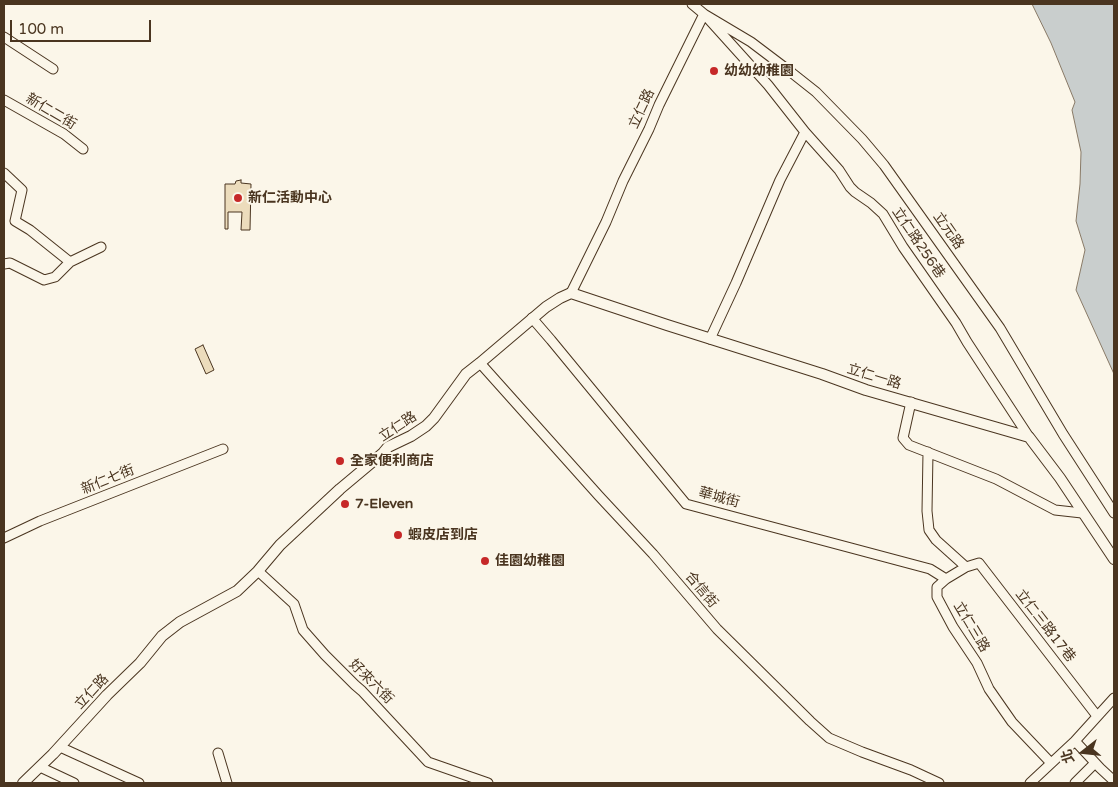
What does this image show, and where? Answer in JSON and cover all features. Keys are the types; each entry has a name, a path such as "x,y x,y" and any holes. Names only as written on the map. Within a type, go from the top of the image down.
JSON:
{"street":[{"path":"692,4 704,14"},
{"name":"立仁路256巷","path":"704,14 768,85 805,132 839,170 850,187 883,214 902,248 956,323 1029,437"},
{"name":"立仁路","path":"23,783 140,663 162,636 180,622 237,591 280,546 388,447 426,426 466,374 546,307 571,293 704,14"},
{"name":"立元路","path":"704,14 751,42 792,73 816,92 862,139 884,166 1000,328 1063,434 1114,513"},
{"path":"4,37 53,69"},
{"name":"新仁二街","path":"4,100 64,134 84,149"},
{"path":"710,339 736,284 780,180 805,132"},
{"path":"4,173 22,190 15,221 30,230 70,262"},
{"path":"4,264 10,263 44,280 55,277 70,262 101,247"},
{"name":"立仁一路","path":"571,293 866,390 1029,437"},
{"name":"華城街","path":"532,318 686,504 930,569 946,579"},
{"name":"合信街","path":"480,363 653,554 717,629 810,721 829,738 939,783"},
{"path":"911,402 904,438 909,445 996,479 1055,510 1082,513"},
{"path":"1029,437 1060,478 1114,559"},
{"name":"新仁七街","path":"4,538 223,449"},
{"path":"928,452 927,511 929,530 936,540 966,567 946,579"},
{"name":"立仁三路17巷","path":"966,567 979,563 1097,716"},
{"name":"好來六街","path":"258,571 294,604 303,630 325,655 362,691 428,762 488,783"},
{"name":"立仁三路","path":"946,579 937,587 937,597 953,628 977,663 989,689 1012,722 1051,763"},
{"path":"1030,783 1075,741 1114,699"},
{"path":"1075,741 1114,781"},
{"path":"60,747 139,783"},
{"path":"218,753 227,783"},
{"path":"1075,783 1095,763"},
{"path":"40,767 74,783"}],"shaded area":[{"path":"1032,4 1114,4 1114,374 1076,290 1085,250 1076,221 1081,152 1072,110 1075,102 1051,43"}],"building":[{"name":"新仁活動中心","path":"241,180 241,183 251,184 250,230 241,230 242,212 228,212 228,229 225,229 225,184 235,184 236,181"},
{"path":"203,345 214,370 206,374 195,349"}],"place":[{"name":"幼幼幼稚園","path":"714,71"},
{"name":"新仁活動中心","path":"238,198"},
{"name":"全家便利商店","path":"340,461"},
{"name":"7-Eleven","path":"345,504"},
{"name":"蝦皮店到店","path":"398,535"},
{"name":"佳園幼稚園","path":"485,561"}]}
